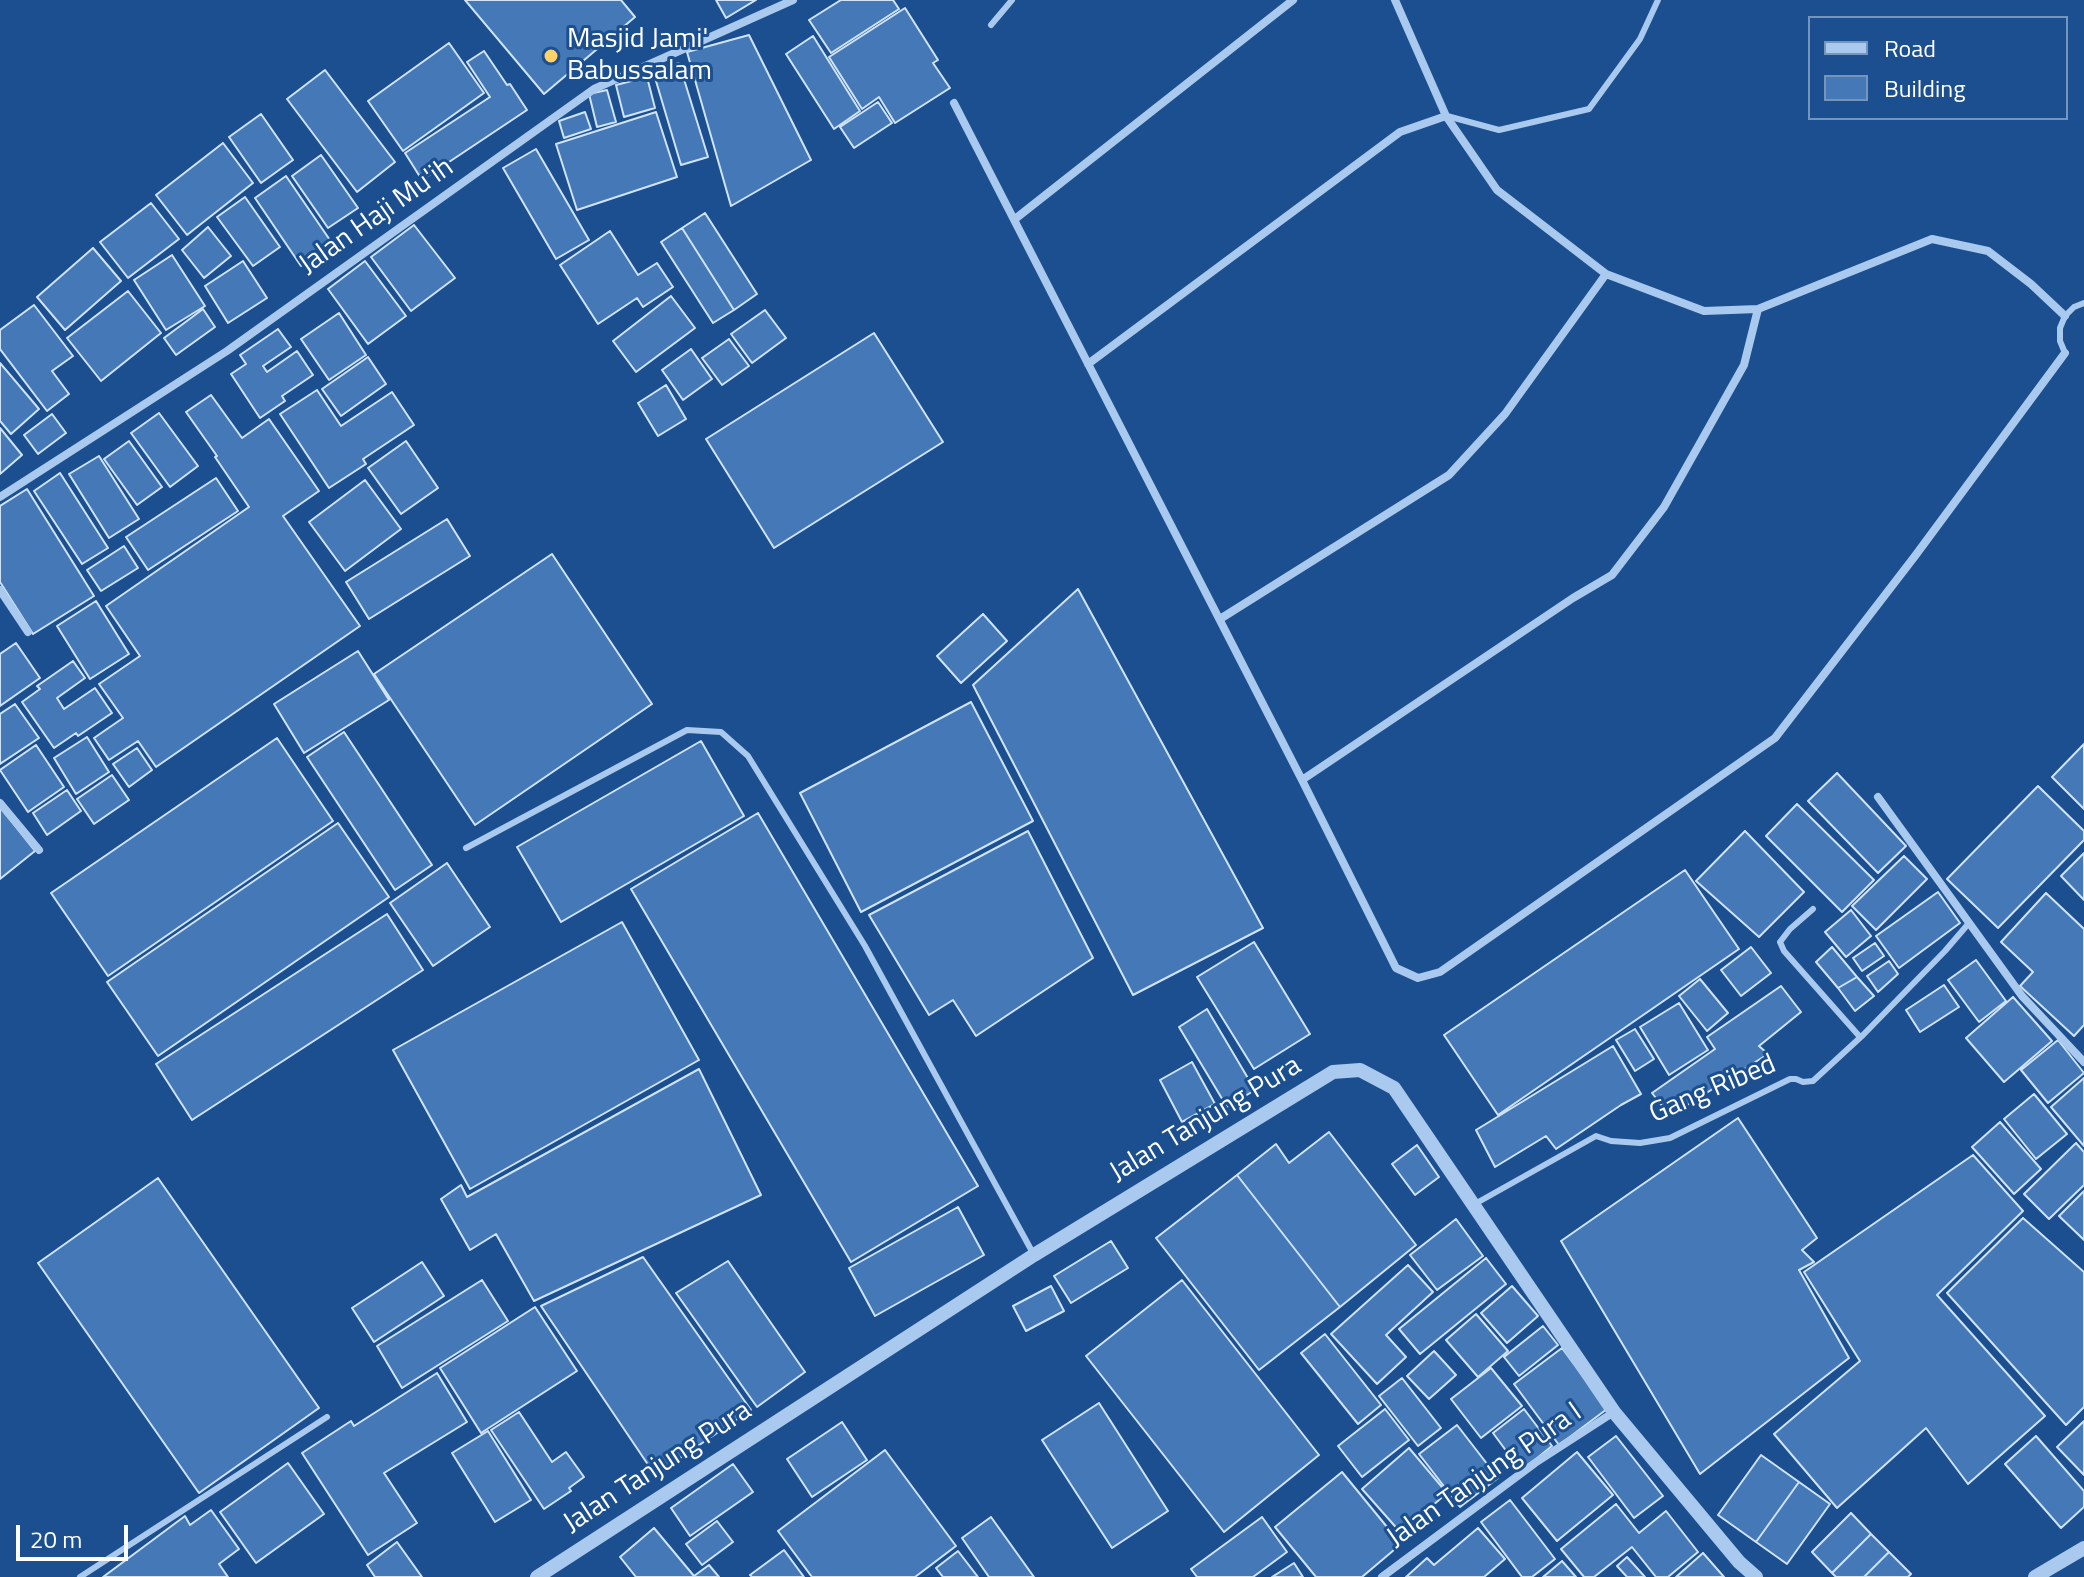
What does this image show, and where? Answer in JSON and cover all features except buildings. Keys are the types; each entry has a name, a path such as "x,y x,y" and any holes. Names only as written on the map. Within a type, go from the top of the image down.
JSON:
{"street":[{"name":"Jalan Haji Mu'ih","path":"0,497 227,351 594,89 793,0"},
{"path":"1015,219 1293,0"},
{"path":"1395,0 1446,116 1497,190 1606,274 1704,311 1758,309 1932,239 1988,251 2031,284 2065,316"},
{"path":"954,103 1396,968 1418,978 1440,972 1775,738 2065,353"},
{"path":"1088,364 1400,132 1446,116"},
{"path":"1220,619 1449,475 1505,414 1606,274"},
{"path":"1302,780 1612,575 1664,507 1744,365 1758,309"},
{"path":"0,590 28,632"},
{"path":"1878,797 2022,996 2084,1062"},
{"path":"0,803 39,850"},
{"name":"Jalan Tanjung Pura","path":"537,1577 1034,1255 1333,1072 1360,1070 1394,1088 1614,1412 1739,1562 1756,1577"},
{"name":"Jalan Tanjung Pura I","path":"1382,1577 1535,1463 1614,1412"},
{"path":"2035,1577 2084,1548"}],"lane":[{"path":"991,25 1012,0"},
{"path":"1446,116 1499,130 1589,109 1640,39 1658,0"},
{"path":"2065,353 2060,341 2060,328 2065,316 2084,303"},
{"path":"466,848 687,730 721,732 748,756 865,946 1034,1255"},
{"path":"1813,909 1780,942 1784,951 1860,1037"},
{"name":"Gang Ribed","path":"1473,1205 1596,1136 1611,1141 1640,1143 1670,1138 1790,1079 1813,1081 1945,951 1969,923"},
{"path":"80,1577 327,1417"}],"place":[{"name":"Masjid Jami' Babussalam","path":"551,56"}]}
